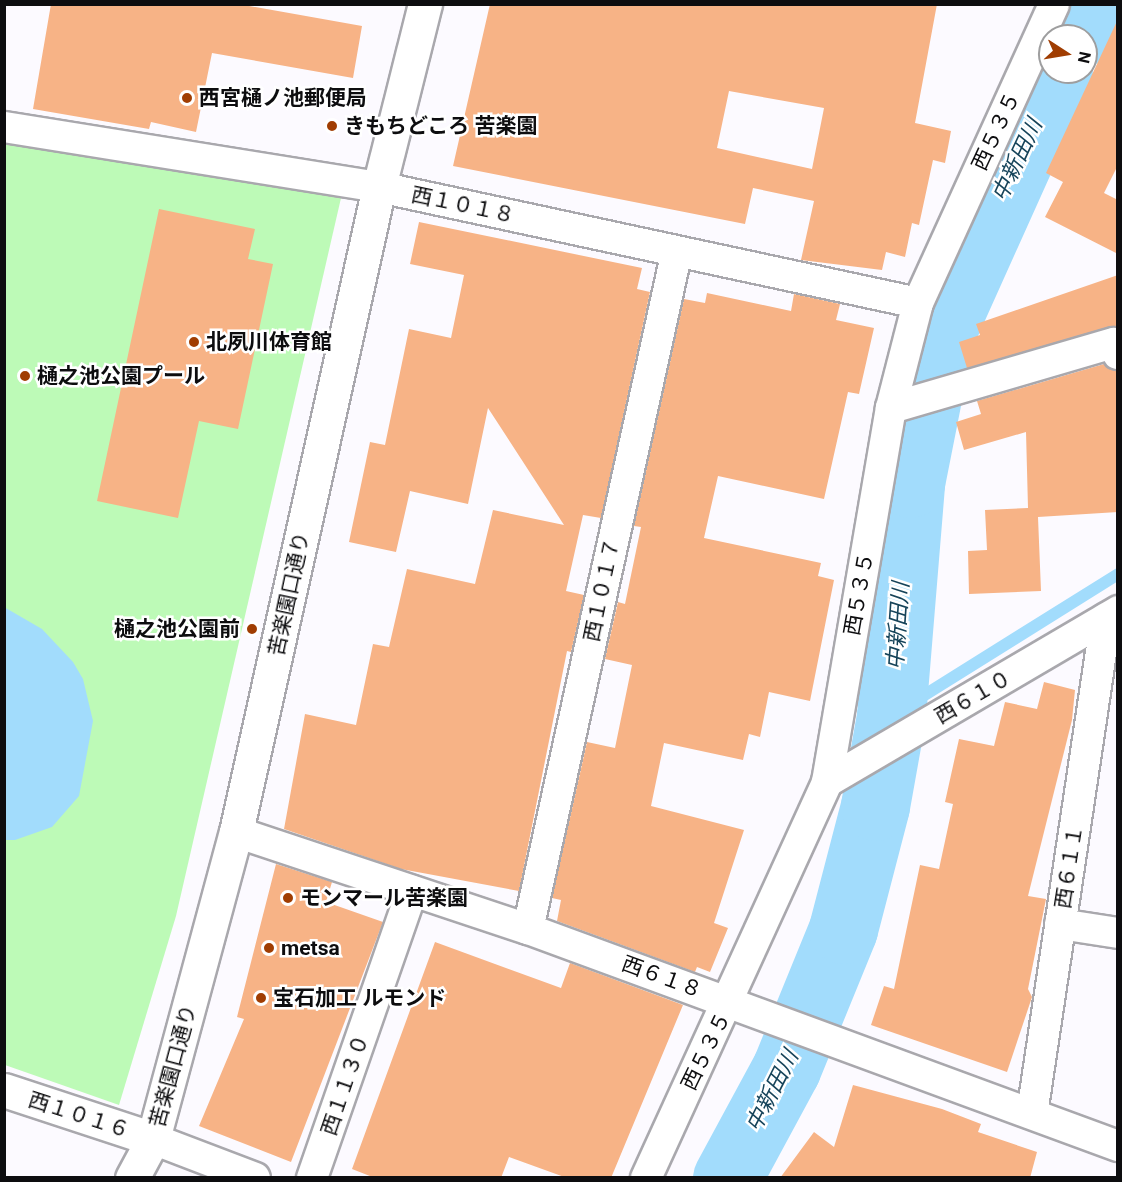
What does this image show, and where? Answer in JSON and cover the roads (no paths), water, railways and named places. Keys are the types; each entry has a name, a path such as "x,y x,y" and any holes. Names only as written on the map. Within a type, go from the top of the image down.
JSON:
{"street":[{"name":"苦楽園口通り","path":"132,1178 153,1139 236,832 379,187 425,4"},
{"name":"西５３５","path":"646,1178 730,1002 827,782 891,408 918,303 1054,4"},
{"name":"西１０１８","path":"4,127 379,187 918,303"},
{"name":"西１０１７","path":"528,929 677,251"},
{"path":"891,408 1114,343 1118,354"},
{"name":"西６１０","path":"827,782 1112,615"},
{"name":"西６１１","path":"1032,1114 1060,924 1112,615"},
{"name":"西６１８","path":"236,832 528,929 1118,1146"},
{"name":"西１１３０","path":"312,1178 412,891"},
{"path":"1060,924 1118,933"},
{"name":"西１０１６","path":"4,1090 153,1139 255,1178"}],"water":[{"path":"4,607 42,629 73,662 83,679 93,721 79,796 52,827 15,840 4,840"}],"waterway":[{"name":"中新田川","path":"1081,24 1090,4"},
{"name":"中新田川","path":"727,1178 786,1069 843,929 875,806 891,716 910,483 939,337 1053,84"},
{"path":"891,716 1118,574"}],"place":[{"name":"西宮樋ノ池郵便局","path":"187,98"},
{"name":"きもちどころ 苦楽園","path":"332,126"},
{"name":"北夙川体育館","path":"194,342"},
{"name":"樋之池公園プール","path":"25,376"},
{"name":"樋之池公園前","path":"252,629"},
{"name":"モンマール苦楽園","path":"288,898"},
{"name":"metsa","path":"269,948"},
{"name":"宝石加工 ルモンド","path":"261,998"}]}
